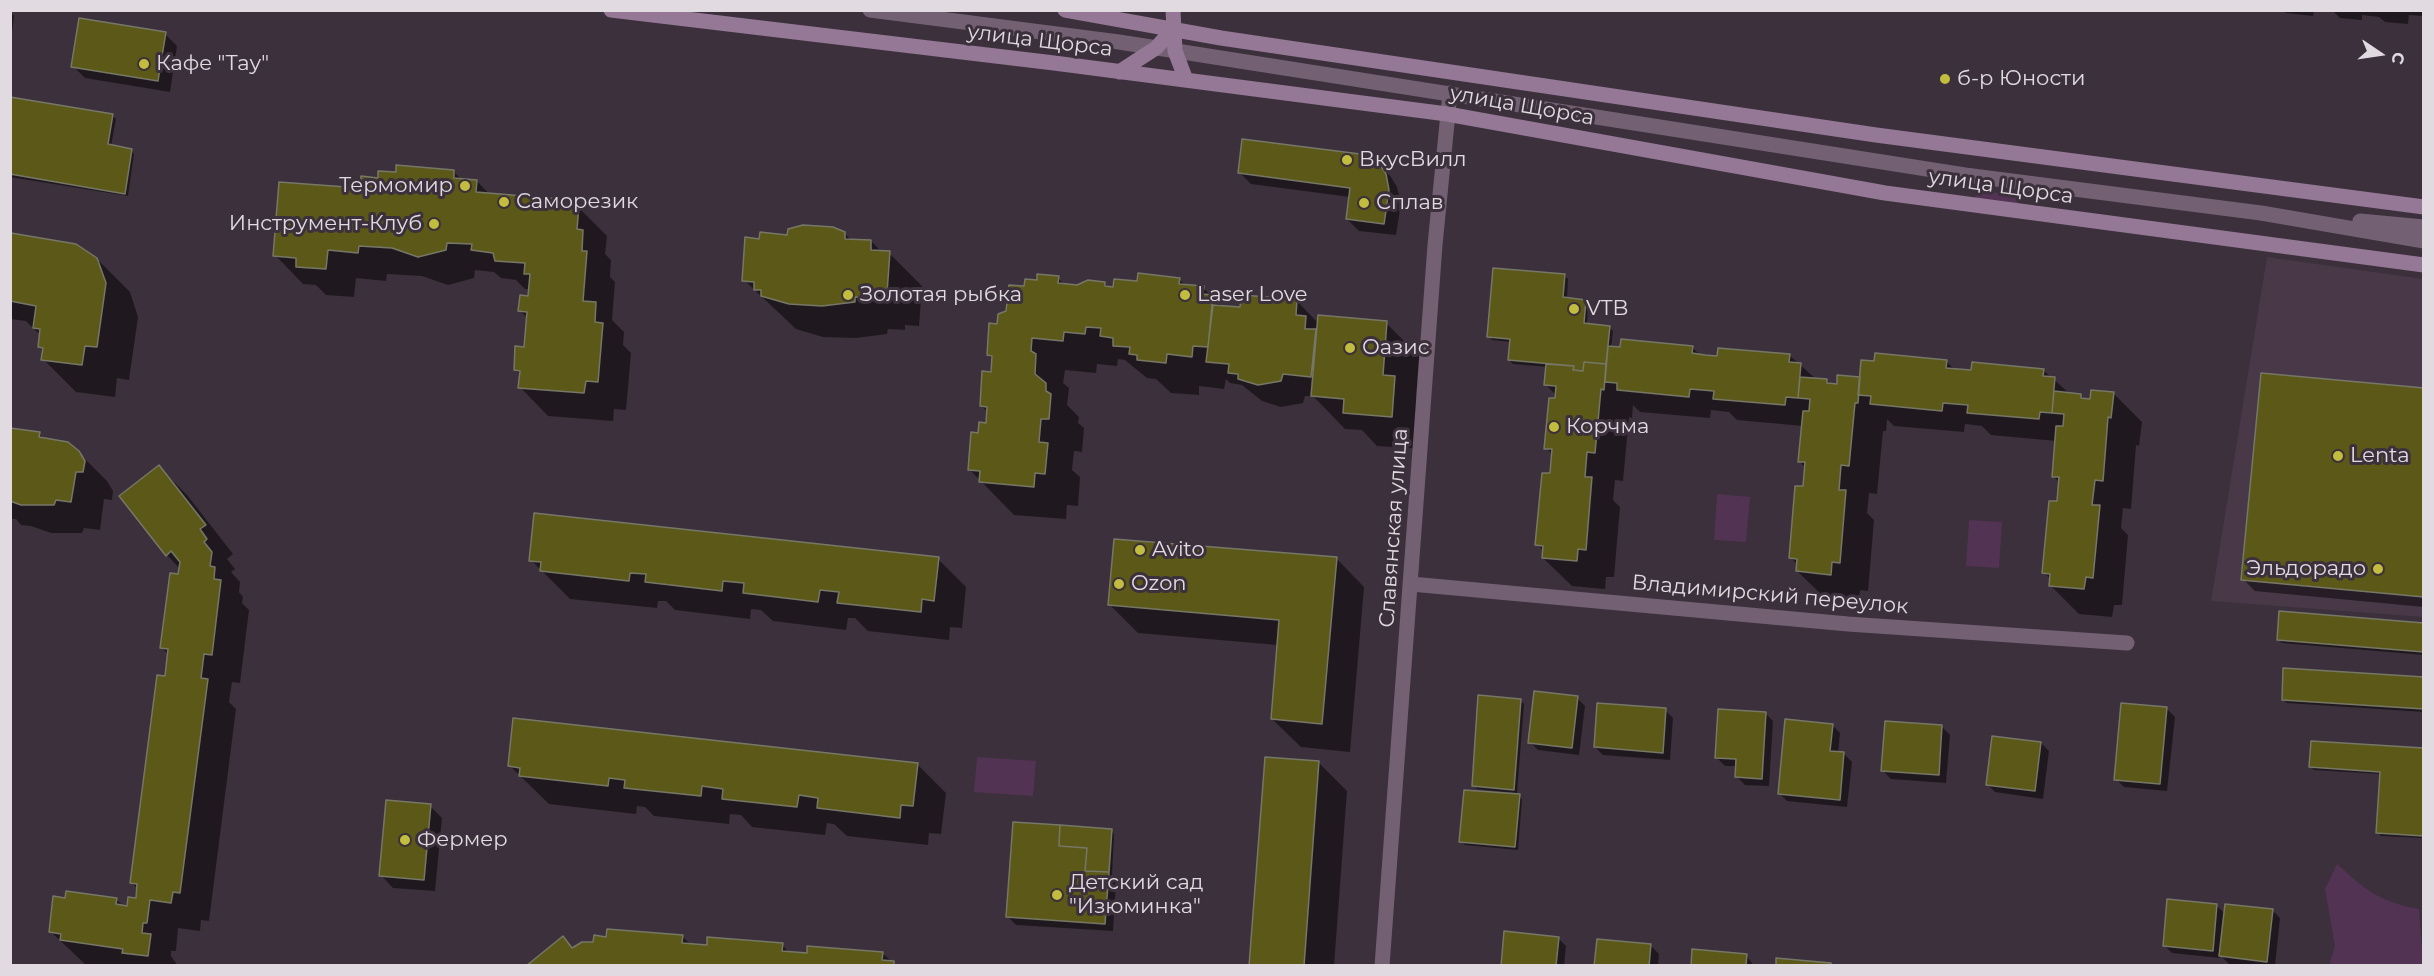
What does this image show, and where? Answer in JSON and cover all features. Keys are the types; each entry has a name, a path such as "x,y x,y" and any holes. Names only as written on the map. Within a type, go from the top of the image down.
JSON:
{"main road":[{"name":"улица Щорса","path":"611,10 1447,114 1885,193 2424,265"},
{"name":"улица Щорса","path":"1065,10 1221,38 1876,135 2424,207"},
{"path":"1173,10 1175,51 1186,80"},
{"path":"1119,72 1156,48 1174,28"}],"street":[{"name":"улица Щорса","path":"870,10 1156,48 1965,175 2261,213"},
{"path":"1402,65 1450,93 1485,77"},
{"name":"Славянская улица","path":"1382,966 1435,245 1450,93"},
{"path":"2261,213 2424,226"},
{"path":"2261,213 2424,241"},
{"name":"Владимирский переулок","path":"1411,584 1848,624 2127,643"}],"shaded area":[{"path":"2019,192 2018,204 1975,199 1976,193"},
{"path":"2267,257 2423,279 2423,617 2211,601"},
{"path":"1717,494 1750,497 1746,542 1714,540"},
{"path":"1969,520 2002,522 1999,568 1966,566"},
{"path":"977,757 1036,761 1033,796 974,792"},
{"path":"2337,864 2374,894 2419,909 2423,965 2329,965 2335,946 2325,889"}],"building":[{"path":"79,18 166,32 158,81 71,67"},
{"path":"10,97 113,114 108,144 132,149 125,194 10,174"},
{"path":"1242,139 1368,155 1379,163 1386,174 1389,190 1384,224 1346,219 1350,188 1238,173"},
{"path":"396,165 454,170 454,178 477,180 476,192 560,199 560,204 579,206 577,229 583,230 582,251 587,251 583,301 596,302 595,322 603,323 598,382 586,381 584,393 518,388 520,371 514,370 515,346 524,347 527,312 518,311 520,295 528,296 530,274 524,274 525,263 495,261 493,253 471,250 472,244 447,243 446,250 418,257 392,248 359,246 358,253 328,250 326,269 296,267 296,258 273,256 279,182 360,188 361,176 378,178 378,171 396,172"},
{"path":"803,225 833,227 845,232 845,239 871,240 871,250 890,251 887,293 873,293 872,298 855,297 855,302 822,306 789,304 761,296 761,290 754,290 754,282 742,281 745,237 759,239 760,232 787,235 788,229"},
{"path":"11,233 76,244 97,258 106,283 97,347 85,346 82,365 41,360 43,348 38,347 40,329 33,328 36,306 10,301"},
{"path":"1493,268 1565,274 1563,297 1586,300 1584,323 1610,326 1606,364 1584,362 1583,371 1573,370 1574,366 1508,360 1510,339 1487,337"},
{"path":"1138,273 1180,278 1179,284 1204,286 1203,294 1213,295 1208,347 1193,346 1192,357 1167,354 1166,363 1137,360 1137,355 1129,354 1130,347 1113,346 1113,338 1100,336 1101,328 1086,327 1085,334 1064,332 1063,341 1032,338 1031,351 1036,354 1035,374 1046,383 1046,391 1051,394 1049,419 1041,419 1039,442 1048,443 1045,474 1035,473 1034,487 979,482 980,471 968,470 971,432 978,433 979,422 986,423 987,407 980,406 982,371 991,372 992,356 987,355 989,323 997,324 998,314 1006,311 1009,285 1024,286 1025,279 1037,280 1037,274 1059,276 1058,283 1077,285 1088,280 1105,282 1105,286 1113,287 1114,279 1137,281"},
{"path":"1241,295 1297,299 1296,315 1306,316 1305,329 1316,329 1311,377 1283,374 1281,381 1258,385 1238,379 1238,374 1228,373 1229,364 1206,362 1213,305 1240,307"},
{"name":"Оазис","path":"1318,315 1387,321 1383,375 1395,376 1392,417 1343,413 1344,399 1311,396"},
{"path":"1621,339 1693,346 1692,353 1705,355 1717,356 1718,348 1790,354 1789,362 1801,363 1798,398 1786,397 1785,405 1713,399 1714,391 1690,389 1689,397 1617,390 1617,383 1605,382 1608,346 1620,347"},
{"path":"1875,353 1947,360 1946,368 1971,370 1972,362 2044,369 2043,376 2055,377 2052,413 2040,412 2039,419 1967,413 1968,405 1943,403 1942,411 1870,404 1871,396 1858,395 1861,360 1874,361"},
{"path":"1584,362 1606,364 1604,390 1601,389 1595,453 1587,452 1585,477 1592,477 1586,550 1578,549 1577,561 1542,558 1543,546 1535,545 1542,473 1550,473 1552,449 1544,449 1549,398 1555,398 1556,386 1544,385 1546,364 1574,366 1573,370 1583,371"},
{"name":"Lenta","path":"2261,373 2424,388 2424,597 2241,580"},
{"path":"1837,375 1860,377 1849,466 1841,465 1839,490 1846,490 1840,563 1832,562 1831,575 1796,571 1797,559 1789,558 1795,486 1803,486 1805,462 1798,462 1803,411 1809,411 1810,399 1798,398 1800,377 1827,379 1827,383 1837,384"},
{"path":"2091,390 2114,392 2111,418 2108,417 2103,481 2095,480 2092,505 2100,505 2093,578 2086,577 2084,589 2049,586 2050,574 2042,573 2049,501 2057,501 2059,477 2052,477 2056,426 2063,426 2064,414 2052,413 2054,391 2081,394 2081,398 2090,399"},
{"path":"10,428 40,432 39,437 68,442 79,451 85,461 83,472 76,472 71,502 56,500 54,505 21,505 10,501"},
{"path":"159,465 206,525 200,529 207,539 204,542 212,552 210,566 215,567 214,579 221,580 212,655 204,654 201,678 208,679 180,893 173,892 171,903 150,900 147,923 143,923 142,933 151,934 148,956 122,953 123,949 60,940 61,934 49,932 53,896 65,898 66,891 117,898 116,904 127,906 128,897 136,898 137,884 130,883 157,675 165,676 168,649 160,648 170,573 178,574 180,562 171,551 166,556 119,496"},
{"path":"534,513 939,557 934,601 922,599 921,612 837,603 839,592 820,590 818,602 743,593 744,583 723,581 722,591 645,582 646,574 630,573 629,581 540,571 541,562 529,561"},
{"path":"1114,539 1337,557 1322,724 1271,719 1279,620 1108,605"},
{"path":"2279,611 2424,623 2424,652 2277,640"},
{"path":"2283,668 2424,677 2424,709 2282,700"},
{"path":"1534,691 1578,696 1572,748 1528,743"},
{"path":"1478,695 1521,699 1514,790 1472,786"},
{"path":"1597,703 1666,708 1663,753 1594,747"},
{"path":"2121,703 2167,707 2160,784 2114,780"},
{"path":"1718,709 1766,712 1762,779 1735,777 1736,759 1715,758"},
{"path":"513,718 918,763 913,806 901,805 900,818 817,808 818,798 799,795 797,807 722,799 723,789 702,786 701,796 624,788 625,780 609,778 608,786 519,776 520,768 508,766"},
{"path":"1785,719 1833,724 1830,751 1844,752 1840,800 1778,794"},
{"path":"1885,721 1942,725 1939,775 1881,771"},
{"path":"1992,736 2041,742 2035,791 1986,785"},
{"path":"2311,741 2424,748 2424,836 2376,833 2380,772 2309,767"},
{"path":"1265,757 1319,761 1304,966 1249,966"},
{"path":"1464,790 1520,794 1515,847 1459,842"},
{"name":"Фермер","path":"386,800 431,804 424,880 379,876"},
{"name":"Детский сад \"Изюминка\"","path":"1013,822 1060,825 1059,846 1087,848 1085,871 1109,872 1105,924 1006,917"},
{"path":"1060,825 1112,829 1109,872 1085,871 1087,848 1059,846"},
{"path":"2167,899 2217,904 2213,951 2163,946"},
{"path":"2225,904 2273,909 2267,962 2219,956"},
{"path":"607,929 683,935 682,943 707,945 707,937 783,943 782,951 807,953 807,946 883,952 882,960 894,961 894,965 902,966 526,966 563,936 572,948 582,942 593,942 594,935 606,937"},
{"path":"1504,931 1559,937 1556,966 1501,966"},
{"path":"1597,939 1651,944 1649,966 1594,966"},
{"path":"1692,949 1747,954 1746,966 1691,966"},
{"path":"1776,958 1831,963 1831,966 1776,966"}],"place":[{"name":"Кафе \"Тау\"","path":"144,64"},
{"name":"б-р Юности","path":"1945,79"},
{"name":"ВкусВилл","path":"1347,160"},
{"name":"Термомир","path":"465,186"},
{"name":"Саморезик","path":"504,202"},
{"name":"Сплав","path":"1364,203"},
{"name":"Инструмент-Клуб","path":"434,224"},
{"name":"Золотая рыбка","path":"848,295"},
{"name":"Laser Love","path":"1185,295"},
{"name":"VTB","path":"1574,309"},
{"name":"Оазис","path":"1350,348"},
{"name":"Корчма","path":"1554,427"},
{"name":"Lenta","path":"2338,456"},
{"name":"Avito","path":"1140,550"},
{"name":"Эльдорадо","path":"2378,569"},
{"name":"Ozon","path":"1119,584"},
{"name":"Фермер","path":"405,840"},
{"name":"Детский сад \"Изюминка\"","path":"1057,895"}]}
